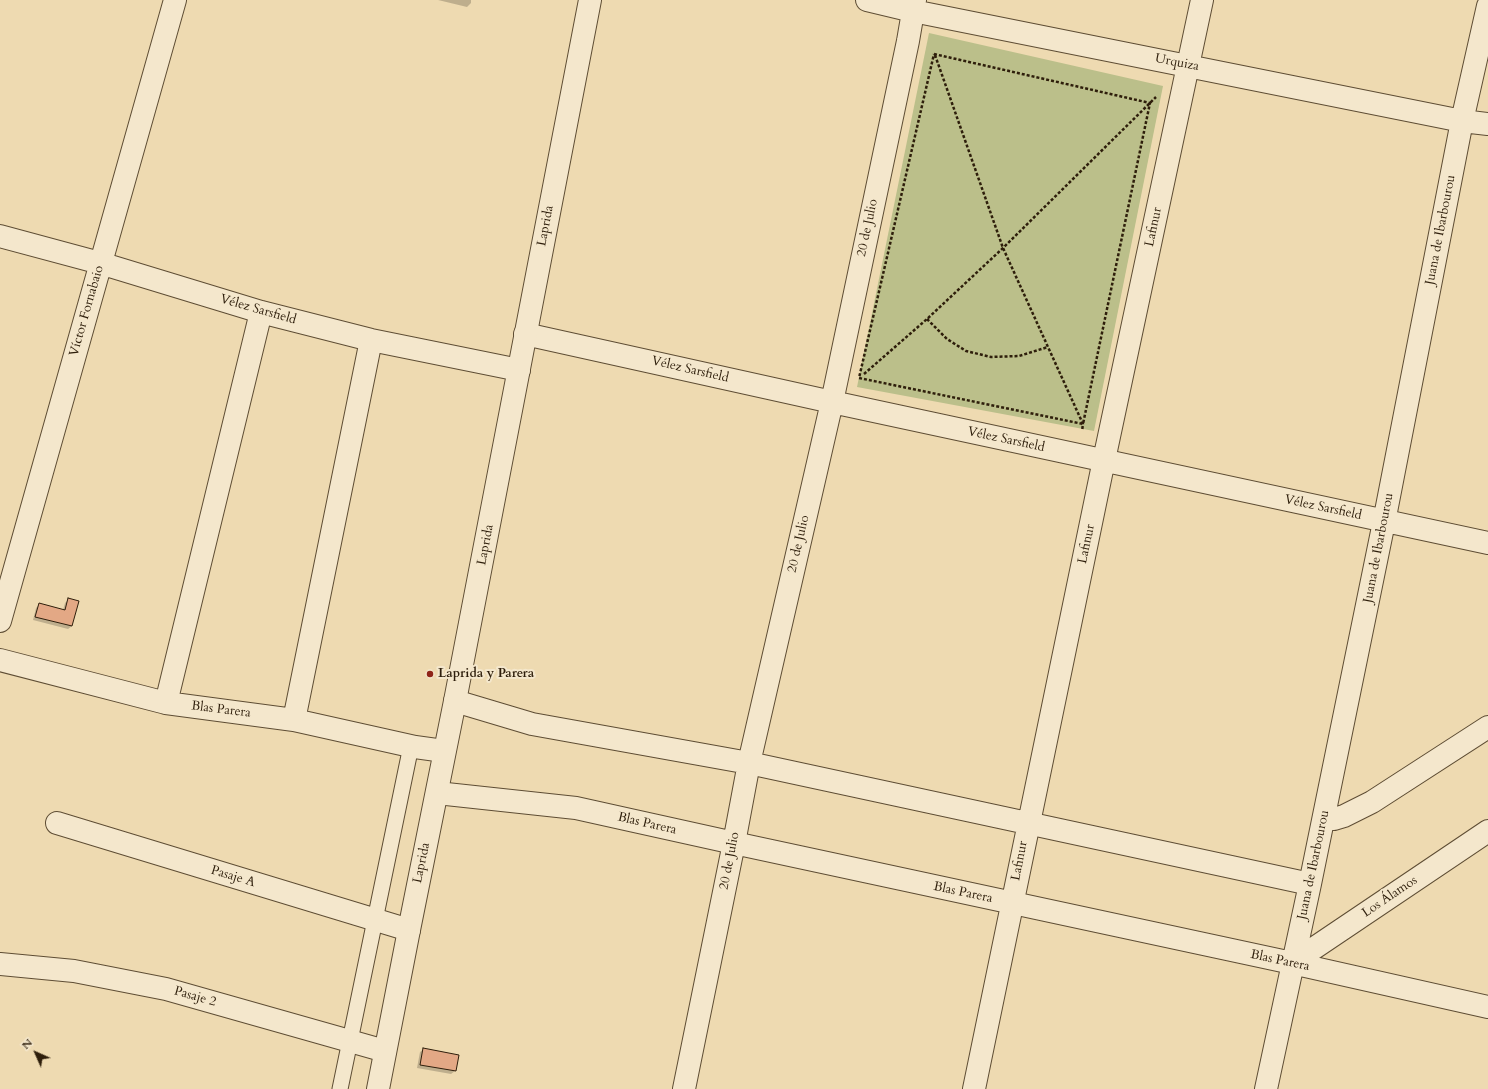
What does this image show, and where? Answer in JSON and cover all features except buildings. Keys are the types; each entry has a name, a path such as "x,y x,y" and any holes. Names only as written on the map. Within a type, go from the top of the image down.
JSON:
{"street":[{"name":"Víctor Fornabaio","path":"0,621 175,0"},
{"name":"Laprida","path":"378,1089 444,751 456,701 590,0"},
{"name":"Urquiza","path":"867,0 914,5 1189,65 1462,121 1488,124"},
{"name":"Lafinur","path":"974,1089 1028,822 1202,0"},
{"name":"20 de Julio","path":"684,1089 749,763 832,402 908,41 914,5"},
{"name":"Juana de Ibarbourou","path":"1266,1089 1324,818 1384,522 1462,121 1488,6"},
{"name":"Vélez Sarsfield","path":"0,236 100,263 261,312 371,340 519,370"},
{"path":"166,703 261,312"},
{"name":"Vélez Sarsfield","path":"525,334 1384,522 1488,543"},
{"path":"294,720 371,340"},
{"name":"Blas Parera","path":"0,660 166,703 294,720 411,746 444,751"},
{"path":"456,701 532,724 749,763 1310,884"},
{"path":"1324,818 1334,819 1344,816 1372,802 1488,727"},
{"name":"Blas Parera","path":"436,793 576,808 1292,963 1488,1007"},
{"name":"Pasaje A","path":"57,824 409,930"},
{"name":"Los Álamos","path":"1292,963 1488,831"},
{"name":"Pasaje 2","path":"0,964 74,971 166,989 385,1051"}],"lane":[{"path":"340,1089 411,746"}],"path":[{"path":"908,41 934,54 1150,103"},
{"path":"934,54 1003,248 1083,424"},
{"path":"859,378 934,54"},
{"path":"832,402 927,319 1003,248 1161,92"},
{"path":"1080,455 1083,424 1150,103"},
{"path":"927,319 947,339 966,351 991,357 1019,356 1048,347"},
{"path":"859,378 1083,424"}],"green space":[{"path":"929,33 1163,86 1094,431 857,387"}],"place":[{"name":"Laprida y Parera","path":"430,674"}]}
